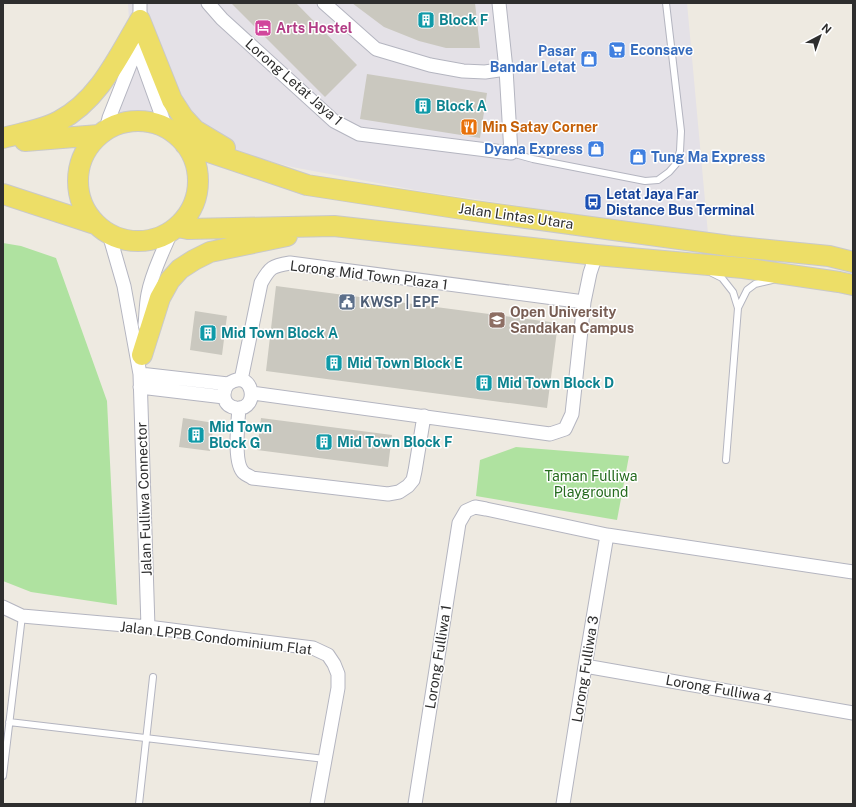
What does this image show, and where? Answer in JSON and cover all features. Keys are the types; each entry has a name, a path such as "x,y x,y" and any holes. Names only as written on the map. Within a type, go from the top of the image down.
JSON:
{"main road":[{"path":"3,138 58,122 74,112 90,98 104,82 140,11"},
{"path":"140,11 172,100 183,117 195,130 224,148 307,186"},
{"path":"3,142 103,133 127,122 150,122 170,131 185,144 196,164 198,187 192,209 175,230 157,239 141,242 124,240 102,229 3,194"},
{"path":"102,229 84,207 78,188 79,168 86,150 103,133"},
{"name":"Jalan Lintas Utara","path":"185,144 307,186 715,244 828,256 853,262"},
{"path":"140,372 160,298 170,280 189,263 210,252 334,226"},
{"name":"Jalan Lintas Utara","path":"175,230 334,226 596,255 743,268 853,285"}],"street":[{"name":"Lorong Letat Jaya 1","path":"208,3 222,19 334,121 359,134 511,153"},
{"path":"324,3 376,49 430,65 463,71 485,72 506,69"},
{"path":"499,3 506,69 511,153"},
{"path":"103,133 137,47 140,11"},
{"path":"137,47 164,122 170,131"},
{"name":"Jalan Fulliwa Connector","path":"102,229 124,286 140,372"},
{"name":"Jalan Fulliwa Connector","path":"148,627 140,372 148,295 156,267 175,230"},
{"path":"252,393 550,434 565,429 572,414 584,302 590,273 596,255"},
{"name":"Lorong Mid Town Plaza 1","path":"241,380 261,283 267,272 276,266 290,263 584,302"},
{"path":"140,372 228,384"},
{"path":"140,372 224,396"},
{"path":"241,380 249,385 252,393 250,402 239,408 235,408 227,404 224,392 228,384 232,381 241,380"},
{"path":"239,408 237,454 243,473 252,478 388,494 399,492 408,486 413,480 424,416"},
{"name":"Lorong Fulliwa 1","path":"414,804 460,523 466,511 475,507 607,535"},
{"path":"607,535 853,572"},
{"name":"Lorong Fulliwa 3","path":"563,804 607,535"},
{"path":"3,607 22,616"},
{"name":"Jalan LPPB Condominium Flat","path":"22,616 148,627 313,648 328,655 338,674 338,688 317,804"},
{"name":"Lorong Fulliwa 4","path":"585,666 853,713"}],"lane":[{"path":"511,153 533,159 646,181 658,180 669,172 676,164 680,151 681,131 666,3"},
{"path":"695,263 722,278 733,292 738,308 726,460"},
{"path":"738,308 747,290 755,284 791,275"},
{"path":"3,776 4,754 22,616"},
{"path":"140,804 153,677"},
{"path":"9,722 325,759"}],"shaded area":[{"path":"128,3 687,3 708,234 415,190 292,167 203,143 148,124 102,130 131,53"}],"green space":[{"path":"3,243 21,246 56,258 107,401 117,605 31,592 3,581"},
{"name":"Taman Fulliwa Playground","path":"516,447 629,456 617,520 476,496 480,460"}],"building":[{"path":"231,3 296,3 357,65 325,97"},
{"name":"Block F","path":"352,3 475,3 480,48 446,48 419,41 384,27"},
{"name":"Block A","path":"367,74 487,93 480,138 360,119"},
{"path":"276,286 558,323 547,408 266,371"},
{"name":"Mid Town Block A","path":"195,311 227,316 222,355 190,350"},
{"name":"Mid Town Block G","path":"183,418 214,423 210,451 179,447"},
{"name":"Mid Town Block F","path":"261,418 392,435 388,467 257,450"}],"place":[{"name":"Block F","path":"426,20"},
{"name":"Arts Hostel","path":"263,28"},
{"name":"Econsave","path":"617,50"},
{"name":"Pasar Bandar Letat","path":"589,59"},
{"name":"Block A","path":"423,106"},
{"name":"Min Satay Corner","path":"469,127"},
{"name":"Dyana Express","path":"596,149"},
{"name":"Tung Ma Express","path":"638,157"},
{"name":"Letat Jaya Far Distance Bus Terminal","path":"593,202"},
{"name":"KWSP | EPF","path":"347,302"},
{"name":"Open University Sandakan Campus","path":"497,320"},
{"name":"Mid Town Block A","path":"208,333"},
{"name":"Mid Town Block E","path":"334,363"},
{"name":"Mid Town Block D","path":"484,383"},
{"name":"Mid Town Block G","path":"196,435"},
{"name":"Mid Town Block F","path":"324,442"}]}
